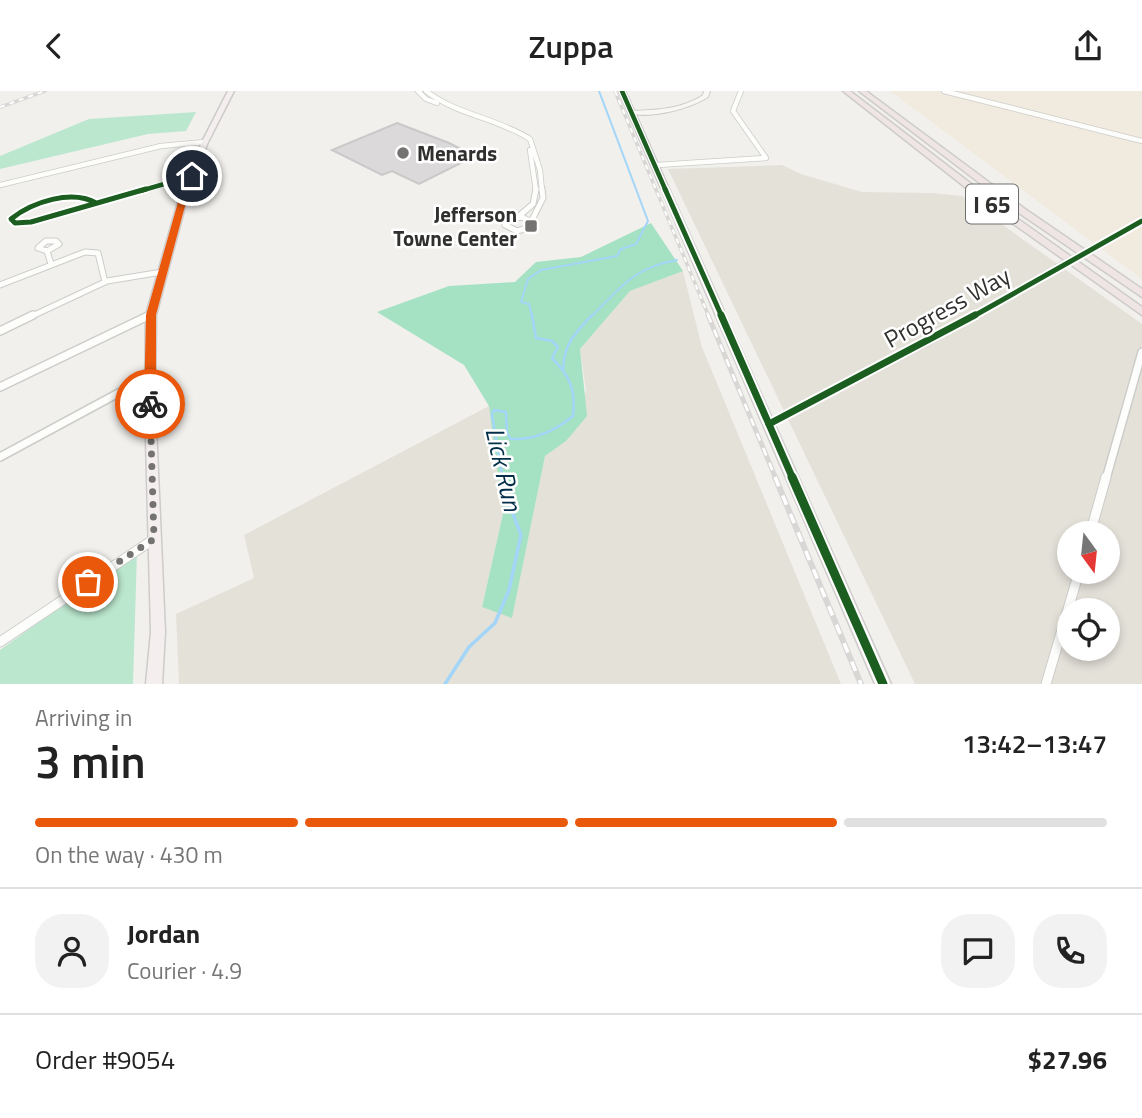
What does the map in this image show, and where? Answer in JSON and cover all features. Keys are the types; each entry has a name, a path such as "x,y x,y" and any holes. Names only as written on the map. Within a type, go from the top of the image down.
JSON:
{"highway":[{"path":"837,91 919,148"},
{"name":"I 65","path":"846,91 1062,256 1142,311"},
{"name":"I 65","path":"862,91 1007,200 1142,294"},
{"path":"876,91 1007,200"}],"main road":[{"path":"154,684 158,632 150,376 151,315 192,176 205,142 231,91"},
{"path":"622,91 657,165 737,356 883,684"},
{"path":"632,113 688,106 706,96 707,91"}],"street":[{"path":"418,91 426,99 519,135 526,141 530,149 537,198 531,209 507,220 507,227 521,231 531,226 543,198 540,170 530,139 506,126 441,102 426,91"},
{"path":"657,165 766,158 733,111 741,91"},
{"path":"944,91 1142,141"},
{"path":"0,185 161,146 205,142"},
{"path":"96,203 82,196 71,197 19,213 12,219 15,223 31,222 192,176"},
{"path":"518,217 531,222"},
{"name":"Progress Way","path":"769,424 933,339 1142,221"},
{"path":"47,251 51,264"},
{"path":"0,285 74,255 98,253 106,282"},
{"path":"0,331 106,282 162,272"},
{"path":"0,387 151,315"},
{"path":"1094,521 1142,352"},
{"path":"0,457 150,376"},
{"path":"0,642 154,539"},
{"path":"1046,684 1075,585"}],"shaded area":[{"path":"890,91 1142,91 1142,279"},
{"path":"782,165 801,174 862,192 962,196 1142,324 1142,684 915,684 668,169"},
{"path":"683,271 702,347 841,684 179,684 176,614 254,578 244,535 489,406 503,514 482,607 512,617 545,456 566,441 586,391 580,349 630,291"}],"green space":[{"path":"196,112 186,131 148,134 0,169 0,156 89,119"},
{"path":"651,223 683,271 630,291 580,349 587,416 566,441 545,456 512,618 482,607 503,514 489,406 464,365 377,312 449,286 515,282 536,262 581,257"},
{"path":"137,552 133,684 0,684 0,650"}],"building":[{"name":"Menards","path":"397,123 475,156 419,184 392,171 382,175 332,150"}],"waterway":[{"path":"532,317 529,304 521,302 528,279 541,270 617,256 621,249 636,244 648,221 599,91"},
{"path":"591,317 638,274 677,260"},
{"name":"Lick Run","path":"503,479 492,415 494,410 506,412 507,434 511,439 544,433 573,416 574,399 570,384 552,358 558,347 552,341 536,338 532,315"},
{"path":"563,369 572,339 592,315"},
{"name":"Lick Run","path":"445,684 469,647 495,623 509,590 521,535 507,498 503,477"}],"railway":[{"path":"0,107 45,91"},
{"path":"615,91 709,317"},
{"path":"708,315 776,479"},
{"path":"775,477 861,684"}],"cycle path":[{"path":"622,91 883,684"},
{"path":"96,203 80,196 65,198 33,207 11,219 15,223 31,222 192,176"},
{"path":"769,424 933,339 1142,221"}],"way so far":[{"path":"88,582 154,539 150,404"}],"place":[{"name":"Menards","path":"403,153"},
{"name":"Jefferson Towne Center","path":"531,226"}],"route":[{"path":"150,404 151,315 184,195 192,176"}]}
